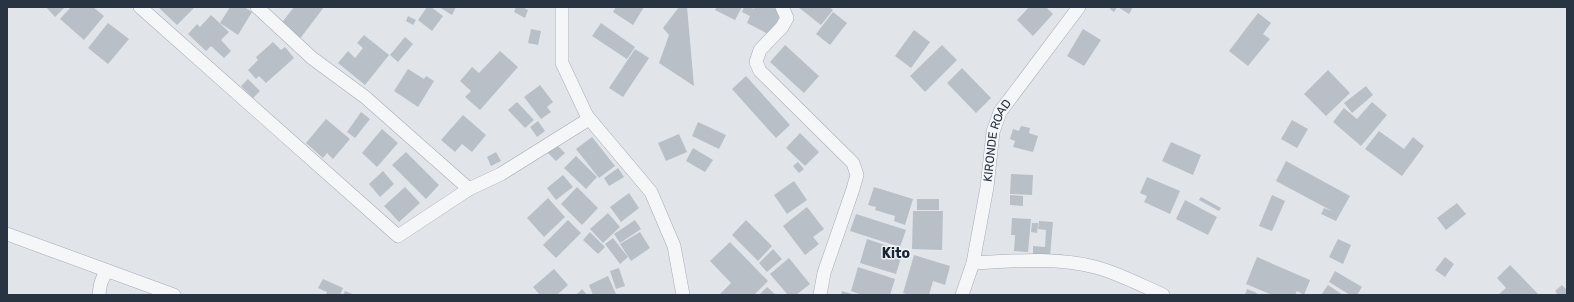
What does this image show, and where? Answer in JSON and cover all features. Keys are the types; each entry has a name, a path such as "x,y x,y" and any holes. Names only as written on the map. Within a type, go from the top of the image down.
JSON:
{"street":[{"path":"140,7 398,236 469,189 501,174 589,119"},
{"path":"257,7 312,58 365,97 469,189"},
{"path":"562,7 562,63 589,119 651,192 674,246 683,295"},
{"path":"782,7 786,18 782,27 760,50 756,62 760,71 853,163 856,175 844,218 824,272 820,295"},
{"name":"KIRONDE ROAD","path":"962,295 973,264 987,187 993,132 1000,112 1078,7"},
{"path":"7,234 174,295"},
{"path":"973,264 1038,261 1065,262 1095,267 1163,295"},
{"path":"98,295 100,283 108,271"}],"building":[{"path":"46,7 65,7 55,17"},
{"path":"71,7 93,7 104,16 84,40 60,19"},
{"path":"158,7 195,7 177,25"},
{"path":"230,7 244,7 252,12 238,35 220,23"},
{"path":"294,7 324,7 299,40 280,25"},
{"path":"427,7 431,7 443,16 432,31 418,20"},
{"path":"439,7 456,7 452,15"},
{"path":"516,7 522,7 528,10 525,18 514,12"},
{"path":"616,7 644,7 633,25 613,12"},
{"path":"679,7 687,7 694,86 659,63 669,35 663,28"},
{"path":"717,7 742,7 735,20 715,10"},
{"path":"744,7 754,9 755,7 772,7 782,12 770,35 747,23 750,16 742,12"},
{"path":"798,7 829,7 833,10 821,25"},
{"path":"1029,7 1046,7 1053,14 1033,36 1017,20"},
{"path":"1111,7 1117,7 1114,12 1110,9"},
{"path":"1118,7 1133,7 1129,14"},
{"path":"833,12 847,23 830,45 816,34"},
{"path":"1258,13 1271,23 1263,34 1270,39 1248,66 1229,51"},
{"path":"211,15 229,32 221,40 231,51 224,58 211,46 206,51 188,34 197,24 200,27"},
{"path":"408,16 416,20 413,25 406,21"},
{"path":"108,23 129,39 108,64 88,48"},
{"path":"601,23 635,47 627,59 592,36"},
{"path":"531,29 541,31 538,45 528,43"},
{"path":"1083,29 1101,40 1084,66 1067,56"},
{"path":"914,30 930,42 911,68 895,56"},
{"path":"364,35 389,55 365,85 338,63 348,51 355,58 363,48 357,43"},
{"path":"405,37 413,44 398,62 390,55"},
{"path":"273,42 281,50 285,47 294,58 266,83 259,76 256,79 248,70 258,60 256,57"},
{"path":"785,45 819,76 804,93 770,62"},
{"path":"942,45 957,60 925,92 910,76"},
{"path":"635,49 649,58 623,97 609,88"},
{"path":"500,51 518,67 480,110 465,97 471,91 460,81 472,67 479,73"},
{"path":"962,68 991,98 976,113 947,83"},
{"path":"408,69 424,79 426,76 434,81 418,107 394,91"},
{"path":"1328,70 1350,93 1326,116 1304,94"},
{"path":"746,76 790,125 776,138 732,89"},
{"path":"248,79 260,91 253,98 241,86"},
{"path":"540,85 553,102 547,107 551,112 541,119 524,97"},
{"path":"1366,86 1373,95 1352,113 1344,103"},
{"path":"517,102 534,120 525,128 508,110"},
{"path":"1372,102 1387,115 1361,146 1333,122 1344,108 1357,119"},
{"path":"361,112 370,119 355,138 347,132"},
{"path":"463,115 486,135 472,152 462,144 455,152 441,140"},
{"path":"326,119 350,139 333,159 327,153 323,158 306,143"},
{"path":"1292,120 1308,129 1297,148 1281,139"},
{"path":"538,121 545,131 537,137 530,127"},
{"path":"698,122 726,135 719,149 692,136"},
{"path":"1021,126 1030,128 1029,133 1038,136 1033,152 1013,147 1015,141 1010,139 1013,129 1019,131"},
{"path":"382,129 398,143 377,167 362,153"},
{"path":"1379,131 1404,149 1413,137 1424,146 1402,176 1365,149"},
{"path":"800,133 819,152 805,166 786,148"},
{"path":"679,134 687,152 666,161 658,143"},
{"path":"592,137 615,166 599,178 576,149"},
{"path":"1171,142 1201,155 1193,175 1162,161"},
{"path":"556,144 565,153 556,161 547,152"},
{"path":"693,148 713,160 705,172 686,161"},
{"path":"406,152 439,185 426,199 392,165"},
{"path":"496,152 501,161 491,166 487,157"},
{"path":"576,156 597,177 586,189 564,168"},
{"path":"1286,161 1350,196 1336,221 1321,214 1324,208 1332,211 1276,181"},
{"path":"798,162 804,169 799,173 793,166"},
{"path":"618,168 624,177 609,186 604,178"},
{"path":"383,171 394,184 380,197 369,184"},
{"path":"1011,174 1033,175 1032,195 1010,194"},
{"path":"563,175 573,187 556,200 547,188"},
{"path":"1147,177 1180,191 1170,214 1144,202 1147,196 1140,193"},
{"path":"794,181 807,200 787,214 774,195"},
{"path":"405,187 420,203 399,222 384,206"},
{"path":"577,187 598,208 582,225 561,204"},
{"path":"874,187 913,199 905,225 894,221 895,216 875,210 876,207 868,205"},
{"path":"629,193 639,208 621,222 610,207"},
{"path":"1010,195 1023,196 1023,206 1010,205"},
{"path":"1272,195 1285,201 1272,231 1259,226"},
{"path":"1201,197 1221,208 1219,211 1199,200"},
{"path":"548,198 565,217 544,237 527,218"},
{"path":"917,199 939,199 939,210 917,210"},
{"path":"1185,200 1217,217 1208,235 1176,219"},
{"path":"1457,203 1466,214 1446,230 1437,218"},
{"path":"807,207 824,229 813,237 819,244 805,255 783,226"},
{"path":"913,211 943,211 942,250 912,249"},
{"path":"608,213 620,227 603,243 590,229"},
{"path":"856,214 906,230 900,247 850,231"},
{"path":"1012,218 1031,219 1028,252 1014,251 1015,235 1011,235"},
{"path":"568,220 581,233 556,258 543,245"},
{"path":"635,220 641,229 620,243 614,234"},
{"path":"746,220 772,246 758,261 732,235"},
{"path":"1039,221 1053,222 1050,256 1033,254 1033,246 1045,247 1046,230 1038,229"},
{"path":"1032,223 1038,223 1037,233 1031,232"},
{"path":"590,232 605,247 598,254 583,240"},
{"path":"640,232 650,248 631,261 620,244"},
{"path":"613,238 628,257 620,264 605,244"},
{"path":"867,239 903,251 896,274 860,263"},
{"path":"1338,239 1351,245 1343,264 1329,257"},
{"path":"730,242 768,281 754,295 719,295 731,283 710,261"},
{"path":"773,249 782,259 767,272 759,263"},
{"path":"914,255 950,266 945,285 933,281 929,295 911,295 903,293"},
{"path":"1257,257 1310,280 1304,295 1297,291 1295,295 1272,295 1246,284"},
{"path":"1445,257 1454,264 1445,277 1435,270"},
{"path":"789,258 810,284 796,295 788,295 770,274"},
{"path":"1510,265 1539,295 1498,295 1506,288 1497,278"},
{"path":"858,267 895,279 890,295 862,295 851,291"},
{"path":"619,268 625,286 616,289 610,271"},
{"path":"554,269 568,285 557,295 540,295 533,287"},
{"path":"1335,271 1362,287 1357,295 1350,295 1329,282"},
{"path":"608,276 616,294 593,295 589,285"},
{"path":"323,279 343,288 340,295 326,295 327,292 318,288"},
{"path":"1328,285 1343,295 1321,295"},
{"path":"1562,285 1567,290 1567,295 1558,295 1555,291"},
{"path":"767,287 776,295 759,295"},
{"path":"582,289 587,295 576,295"},
{"path":"1247,289 1255,292 1259,295 1245,295"},
{"path":"345,291 355,295 343,295"},
{"path":"842,291 855,295 841,295"}],"district":[{"name":"Kito","path":"896,253"}]}
